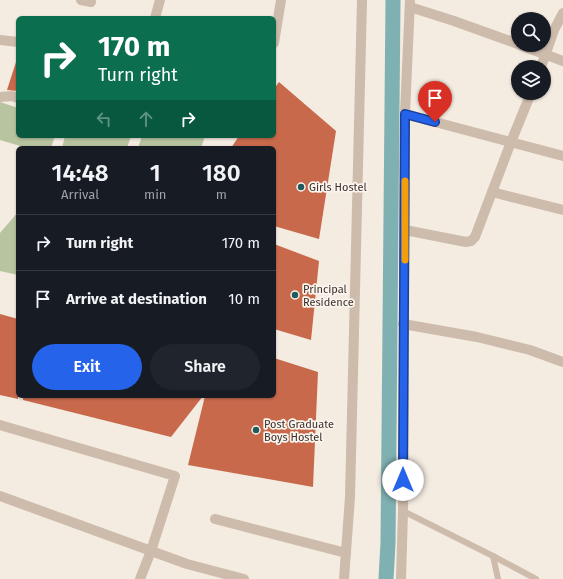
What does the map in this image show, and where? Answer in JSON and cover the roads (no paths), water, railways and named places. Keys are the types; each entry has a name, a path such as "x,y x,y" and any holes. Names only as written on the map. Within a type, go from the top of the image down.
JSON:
{"street":[{"path":"156,16 160,0"},
{"path":"276,31 281,0"},
{"path":"344,579 350,497 362,0"},
{"path":"401,579 403,511 405,114 410,3 511,42"},
{"path":"544,60 554,30 563,13"},
{"path":"0,40 16,42"},
{"path":"538,52 563,61"},
{"path":"0,97 12,96 16,97"},
{"path":"405,230 466,242 471,241 475,237 528,100"},
{"path":"405,114 563,156"},
{"path":"492,192 563,210"},
{"path":"403,324 477,337 530,350 563,362"},
{"path":"0,425 174,476 151,551 140,579"},
{"path":"0,496 188,564 244,579"},
{"path":"215,518 346,553"}],"lane":[{"path":"403,511 536,579"},
{"path":"493,556 498,579"}],"waterway":[{"path":"386,579 388,543 393,0"}],"place":[{"name":"Girls Hostel","path":"301,187"},
{"name":"Principal Residence","path":"295,295"},
{"name":"Post Graduate Boys Hostel","path":"256,430"}]}
